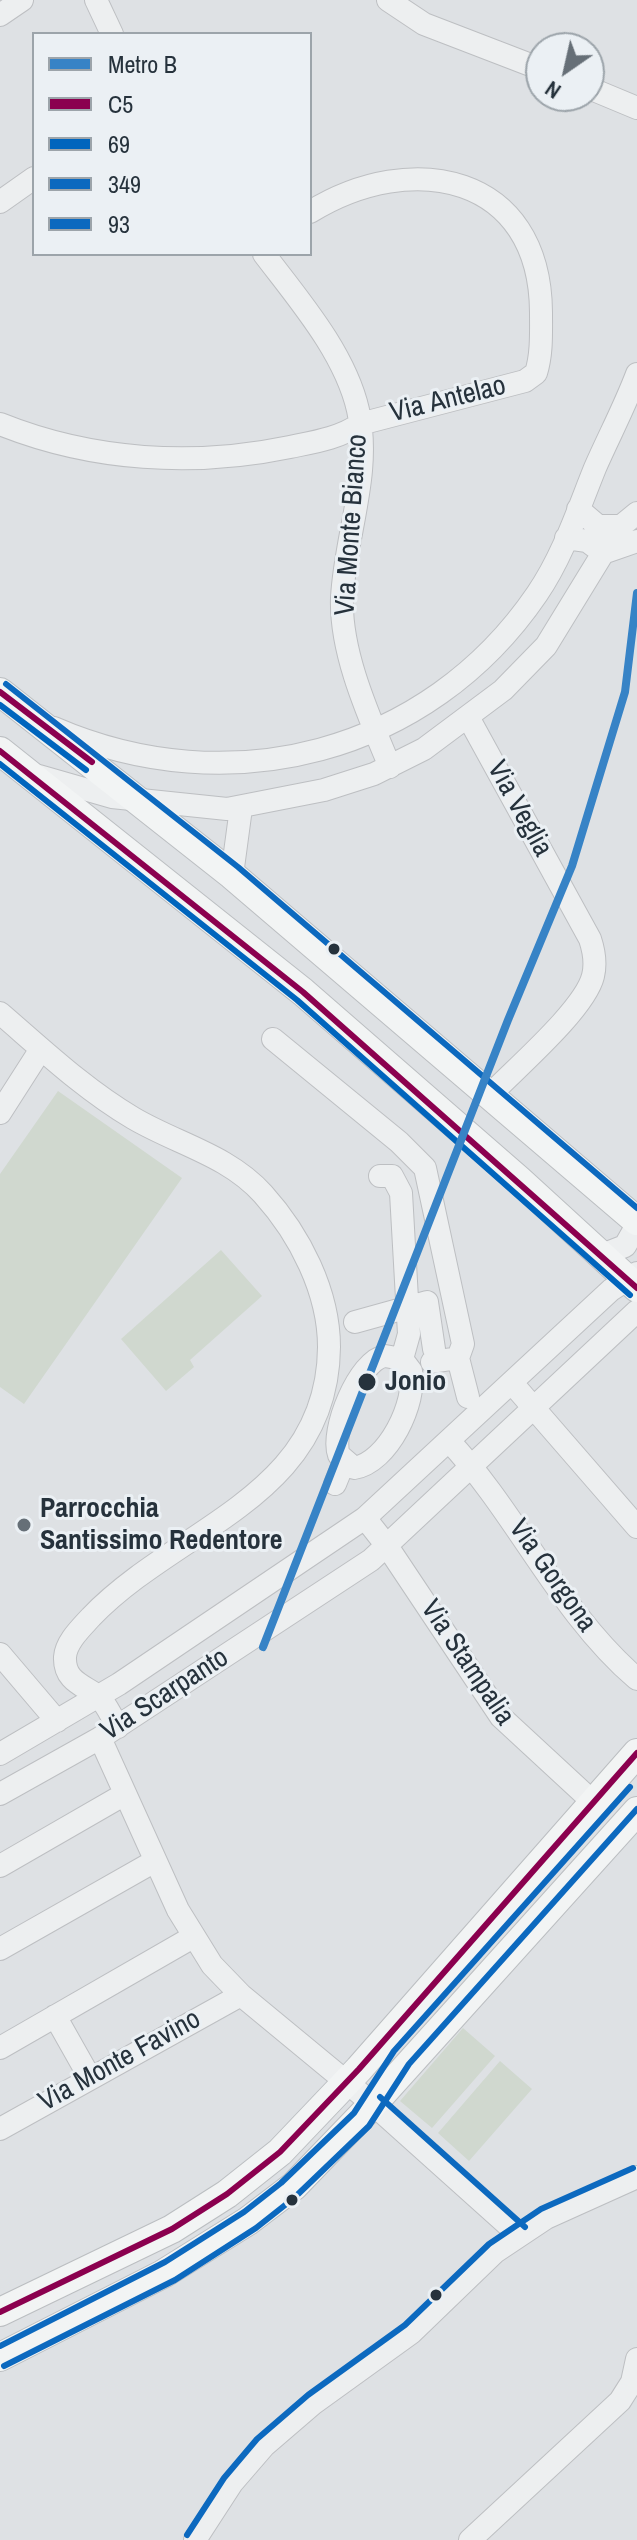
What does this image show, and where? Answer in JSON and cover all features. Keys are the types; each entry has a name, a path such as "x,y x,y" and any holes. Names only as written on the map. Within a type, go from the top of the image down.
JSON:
{"main road":[{"path":"0,692 232,875 637,1223"},
{"path":"10,759 303,992 634,1280"},
{"path":"0,2312 143,2244 207,2208 280,2152 347,2082 637,1753"},
{"path":"0,2357 163,2274 248,2221 305,2176 637,1811"}],"street":[{"path":"0,15 22,0"},
{"path":"96,0 111,32"},
{"path":"388,0 424,24 525,63"},
{"path":"605,95 637,108"},
{"name":"Via Antelao","path":"312,211 365,187 417,177 440,179 478,193 503,211 527,241 537,268 541,333 533,377 360,424"},
{"path":"0,202 32,179"},
{"name":"Via Monte Bianco","path":"265,256 336,359 351,389 360,424 361,468 343,609 354,667 390,767"},
{"path":"41,722 118,750 219,765 292,757 375,730 444,689 498,641 539,592 566,538 637,374"},
{"path":"0,424 97,452 182,459 242,456 283,449 341,435 360,424"},
{"path":"578,509 598,526 631,527"},
{"path":"10,759 72,788 141,801 241,808 324,790 390,767 424,749 503,690 546,646 603,553 631,527"},
{"path":"566,538 581,538 603,553"},
{"name":"Via Veglia","path":"468,717 590,939 594,960 589,987 578,1004 490,1095"},
{"path":"232,875 241,808"},
{"path":"0,1013 119,1109 224,1162 255,1185 283,1221 312,1273 325,1308 329,1337 328,1368 320,1404 293,1458 246,1502 96,1612 68,1647 65,1660 68,1672 79,1686 98,1697 125,1794 193,1937 212,1965 241,1995 373,2104 518,2234"},
{"path":"273,1039 399,1142 425,1168 460,1328 463,1344 458,1358 468,1397"},
{"path":"0,1113 41,1049"},
{"path":"380,1176 392,1176 401,1193 409,1334 402,1359"},
{"path":"602,1255 625,1246 637,1223"},
{"name":"Via Scarpanto","path":"0,1754 98,1697 365,1518 611,1290 634,1280"},
{"path":"355,1322 427,1302 433,1356 458,1358"},
{"name":"Via Scarpanto","path":"0,1794 109,1732 387,1546 637,1311"},
{"path":"378,1357 402,1359 411,1371 411,1388 392,1434 366,1465 354,1468 344,1462 337,1449 336,1436 364,1369 378,1357"},
{"path":"512,1383 637,1527"},
{"path":"449,1441 473,1467"},
{"path":"335,1484 344,1462"},
{"name":"Via Gorgona","path":"473,1467 586,1627 637,1679"},
{"name":"Via Stampalia","path":"365,1518 501,1717 593,1802"},
{"path":"0,1654 57,1721"},
{"path":"0,1866 125,1794"},
{"path":"0,1949 155,1861"},
{"path":"0,2048 193,1937"},
{"name":"Via Monte Favino","path":"0,2129 241,1995"},
{"path":"55,2016 90,2078"},
{"path":"195,2540 232,2483 264,2446 314,2403 404,2340 479,2266 518,2234 568,2206 637,2177"},
{"path":"470,2540 620,2401 632,2382 637,2359"}],"shaded area":[{"path":"58,1091 182,1178 24,1404 0,1387 0,1174"},
{"path":"221,1250 262,1296 190,1360 194,1367 166,1391 121,1339"},
{"path":"463,2028 495,2056 432,2128 400,2101"},
{"path":"500,2061 532,2089 469,2161 438,2133"}],"metro line":[{"name":"B","path":"263,1647 508,1020 572,866 625,692 637,593"}],"transit line":[{"name":"349","path":"6,684 238,867 637,1208"},
{"name":"C5","path":"0,692 92,762"},
{"name":"69","path":"0,705 86,770"},
{"name":"C5","path":"0,751 303,992 637,1288"},
{"name":"69","path":"0,764 297,1000 630,1295"},
{"name":"C5","path":"0,2312 172,2229 227,2194 280,2152 359,2069 637,1753"},
{"name":"349","path":"0,2346 165,2262 244,2212 281,2183 354,2113 394,2051 630,1787"},
{"name":"93","path":"4,2366 175,2280 256,2228 294,2198 369,2126 409,2064 637,1809"},
{"name":"349","path":"380,2097 525,2227"},
{"name":"349","path":"187,2535 224,2478 257,2439 308,2395 405,2325 489,2244 541,2209 633,2168"}],"place":[{"name":"Jonio","path":"367,1382"},
{"name":"Parrocchia Santissimo Redentore","path":"24,1525"}]}
